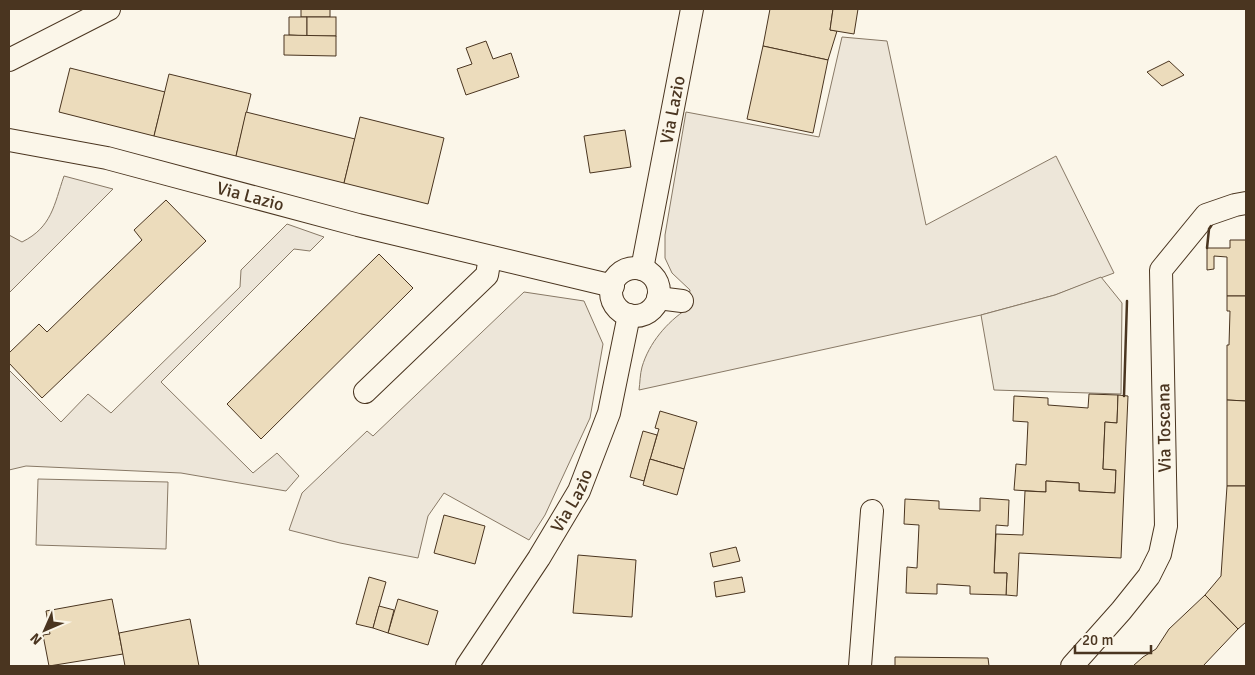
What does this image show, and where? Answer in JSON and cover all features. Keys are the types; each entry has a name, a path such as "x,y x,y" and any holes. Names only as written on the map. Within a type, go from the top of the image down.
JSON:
{"street":[{"path":"9,60 109,9"},
{"name":"Via Lazio","path":"642,269 692,9"},
{"name":"Via Lazio","path":"9,140 106,158 358,225 613,286"},
{"name":"Via Toscana","path":"1072,666 1143,583 1160,554 1166,526 1162,270 1206,215 1235,204 1246,203"},
{"path":"365,392 486,275 490,257"},
{"path":"642,269 649,272 658,284 658,298 650,311 637,316 629,315 622,312 613,300 613,286 616,279 627,270 642,269"},
{"path":"658,298 682,301"},
{"name":"Via Lazio","path":"467,666 539,558 579,491 609,413 629,315"},
{"path":"860,666 872,511"}],"shaded area":[{"path":"842,37 887,41 926,225 1056,156 1114,273 1055,295 981,315 639,390 642,367 649,350 666,327 687,309 690,290 672,273 665,258 665,235 686,112 819,137"},
{"path":"64,176 113,189 9,293 9,235 22,242 40,229 54,206"},
{"path":"287,224 324,237 310,251 294,249 161,382 253,473 277,453 299,476 286,491 181,473 26,466 9,470 9,370 61,422 88,394 111,413 240,287 241,270"},
{"path":"1101,277 1122,303 1121,394 994,390 981,315 1055,295"},
{"path":"524,292 584,301 603,344 590,418 545,515 529,540 444,493 428,516 418,558 340,543 289,530 302,493 367,431 373,436"},
{"path":"38,479 168,482 166,549 36,545"}],"building":[{"path":"301,9 330,9 330,17 301,17"},
{"path":"770,9 833,9 830,30 837,31 828,60 763,46"},
{"path":"833,9 858,9 854,34 830,30"},
{"path":"289,17 307,17 307,36 289,35"},
{"path":"307,17 336,17 336,36 307,36"},
{"path":"284,35 336,36 336,56 284,55"},
{"path":"486,41 493,59 511,53 519,77 466,95 457,69 472,64 466,48"},
{"path":"763,46 828,60 813,133 747,119"},
{"path":"1169,61 1184,75 1162,86 1147,72"},
{"path":"70,68 165,92 154,136 59,112"},
{"path":"169,74 251,94 236,156 154,136"},
{"path":"246,112 355,139 344,183 236,156"},
{"path":"360,117 444,138 428,204 344,183"},
{"path":"625,130 631,167 590,173 584,136"},
{"path":"166,200 206,241 42,398 9,363 9,353 39,324 47,332 142,240 134,230"},
{"path":"1230,240 1246,240 1246,296 1227,296 1227,257 1214,256 1214,269 1207,270 1207,248 1230,248"},
{"path":"379,254 413,288 261,439 227,404"},
{"path":"1227,296 1246,296 1246,401 1227,400 1227,345 1229,345 1230,311 1227,311"},
{"path":"1089,394 1118,395 1117,423 1105,422 1103,469 1116,470 1115,493 1079,491 1079,483 1046,481 1046,492 1014,490 1016,464 1026,465 1028,422 1013,421 1014,396 1048,398 1048,405 1088,408"},
{"path":"1118,395 1128,396 1121,558 1019,553 1017,596 1006,595 1007,573 994,573 996,534 1023,535 1025,491 1046,492 1046,481 1079,483 1079,491 1115,493 1116,470 1103,469 1105,422 1117,423"},
{"path":"1227,400 1246,401 1246,486 1227,486"},
{"path":"660,411 697,422 684,469 650,459 659,429 655,428"},
{"path":"643,431 657,435 644,481 630,477"},
{"path":"650,459 684,469 677,495 643,485"},
{"path":"1227,486 1246,486 1246,622 1238,629 1205,595 1221,576"},
{"path":"980,498 1009,500 1008,526 996,525 994,573 1007,573 1006,595 970,594 970,586 937,584 937,594 906,593 907,567 917,568 919,525 904,524 905,499 939,501 939,509 980,511"},
{"path":"444,515 485,526 475,564 434,553"},
{"path":"736,547 740,561 713,567 710,553"},
{"path":"578,555 636,560 632,617 573,613"},
{"path":"369,577 386,582 373,628 356,624"},
{"path":"742,577 745,592 716,597 714,582"},
{"path":"1205,595 1238,629 1203,666 1133,666 1156,649 1169,629"},
{"path":"112,599 123,654 49,666 43,635 50,634 46,611"},
{"path":"398,599 438,611 428,645 388,633"},
{"path":"379,606 394,610 388,633 373,628"},
{"path":"190,619 199,666 125,666 119,633"},
{"path":"895,657 988,658 989,666 895,666"}],"wall":[{"path":"1207,248 1211,226"},
{"path":"1124,396 1127,301"}]}
